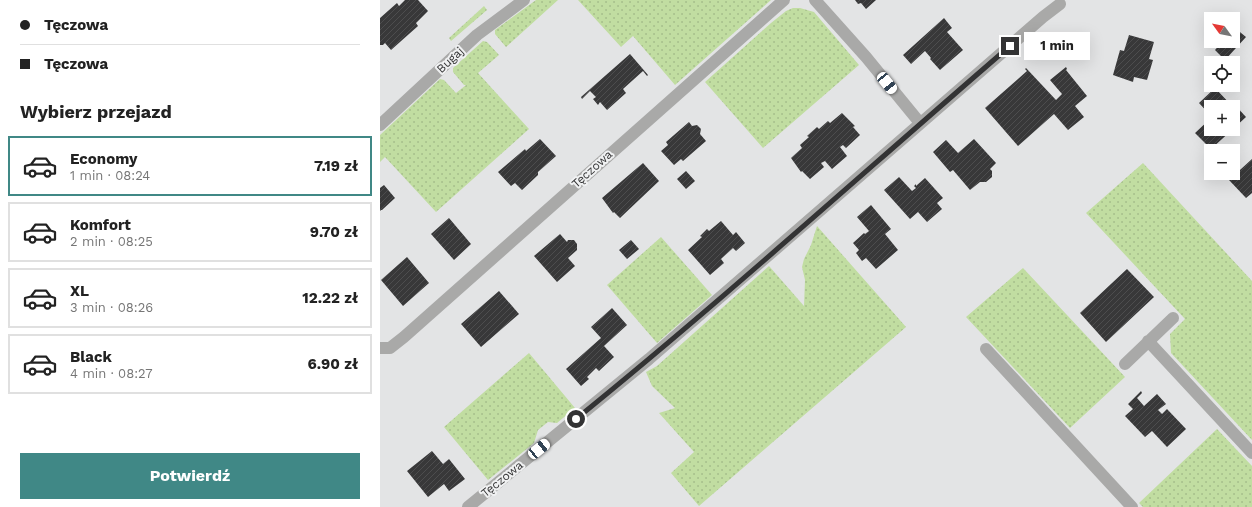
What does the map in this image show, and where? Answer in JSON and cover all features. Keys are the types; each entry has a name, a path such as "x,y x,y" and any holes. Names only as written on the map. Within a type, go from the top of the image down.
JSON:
{"street":[{"name":"Bugaj","path":"380,125 482,31 524,0"},
{"name":"Tęczowa","path":"380,348 390,348 404,337 784,0"},
{"path":"815,0 866,57 920,123"},
{"name":"Tęczowa","path":"468,507 655,354 920,123 1060,4"},
{"path":"1124,364 1173,318"},
{"path":"1148,341 1252,453"},
{"path":"986,349 1132,507"}],"green space":[{"path":"536,0 558,0 506,47 495,34 495,30"},
{"path":"578,0 771,0 675,85 633,36 621,47"},
{"path":"484,6 487,10 451,41 449,38"},
{"path":"793,8 800,8 814,12 859,65 763,148 705,82 771,23 786,11"},
{"path":"483,41 487,42 499,55 478,73 529,129 436,212 385,157 380,162 380,135 440,79 444,80 456,93 466,85 464,85 453,72 453,68"},
{"path":"1143,163 1252,281 1252,440 1171,353 1170,334 1185,319 1086,213"},
{"path":"817,226 906,327 699,506 671,473 694,452 659,413 675,408 652,386 646,372 657,366 769,266 804,306 805,280 802,267"},
{"path":"661,237 712,295 657,343 607,285"},
{"path":"1023,268 1125,377 1070,428 966,317"},
{"path":"529,353 575,408 557,423 548,422 538,430 534,443 488,480 444,427"},
{"path":"1217,429 1252,466 1252,507 1143,507 1139,503"}],"building":[{"path":"405,0 418,0 428,11 416,23 418,26 391,50 385,43 380,45 380,18 397,3 399,6"},
{"path":"855,0 876,0 866,9 861,3 858,4"},
{"path":"944,18 952,28 947,32 963,50 940,70 925,51 911,64 903,55"},
{"path":"1240,32 1246,37 1240,44"},
{"path":"1129,35 1154,42 1149,59 1153,60 1147,80 1134,77 1133,82 1113,75 1120,50 1124,51"},
{"path":"1217,48 1236,48 1229,56 1221,56 1215,50"},
{"path":"630,54 648,75 647,76 643,71 623,89 626,93 607,110 600,102 598,105 593,99 596,97 590,91 582,99 581,97"},
{"path":"1066,67 1066,70 1087,96 1075,106 1084,117 1068,130 1054,114 1018,146 985,108 1027,71 1025,69 1026,68 1056,100 1062,94 1050,80"},
{"path":"1211,92 1219,92 1226,100 1204,100 1204,108 1199,103"},
{"path":"1240,110 1246,117 1240,123"},
{"path":"842,113 855,126 853,127 860,135 846,148 843,145 840,147 847,156 832,169 825,161 821,163 824,167 810,179 802,171 801,172 791,158 802,148 800,145 817,127 819,129 828,121 830,123"},
{"path":"689,122 692,126 697,125 701,129 700,134 706,141 683,161 681,159 674,165 661,151 668,145 666,142"},
{"path":"1204,125 1204,136 1225,136 1216,144 1206,144 1195,133"},
{"path":"540,139 556,156 538,172 538,175 522,190 515,183 511,186 498,172 525,149 526,151"},
{"path":"974,139 996,163 990,169 992,171 992,177 986,182 980,182 970,190 953,170 950,172 933,152 946,140 958,153"},
{"path":"1252,159 1252,193 1246,198 1229,180 1240,180 1240,170"},
{"path":"643,163 659,181 620,218 614,212 613,213 602,198"},
{"path":"686,171 695,181 686,189 677,179"},
{"path":"899,177 912,191 916,188 914,186 916,184 916,186 925,178 943,198 937,203 942,209 927,222 918,212 910,219 884,190"},
{"path":"384,185 395,198 380,211 380,188"},
{"path":"871,205 891,229 885,234 898,250 876,269 866,258 862,261 856,253 859,250 853,243 864,233 865,234 869,231 857,217"},
{"path":"449,218 471,244 454,260 431,234"},
{"path":"721,221 733,235 736,232 745,243 736,251 733,248 721,259 724,263 710,275 688,250 702,237 700,236 707,229 709,231"},
{"path":"560,234 567,242 568,240 574,240 577,244 577,250 568,258 575,266 557,282 534,256"},
{"path":"631,240 639,249 627,259 619,250"},
{"path":"407,257 429,283 403,306 381,280"},
{"path":"1127,269 1154,297 1106,342 1080,313"},
{"path":"499,291 519,314 481,347 461,324"},
{"path":"612,308 627,325 604,346 614,357 599,371 596,368 587,377 589,379 581,386 566,369 601,338 591,327"},
{"path":"1141,391 1142,393 1137,398 1144,406 1157,394 1166,404 1158,410 1162,414 1167,409 1186,429 1167,447 1152,431 1145,437 1125,416 1133,409 1128,404"},
{"path":"432,451 443,464 449,459 465,479 449,491 444,484 428,497 407,471"}],"route":[{"path":"576,419 718,300 1010,46"}]}
